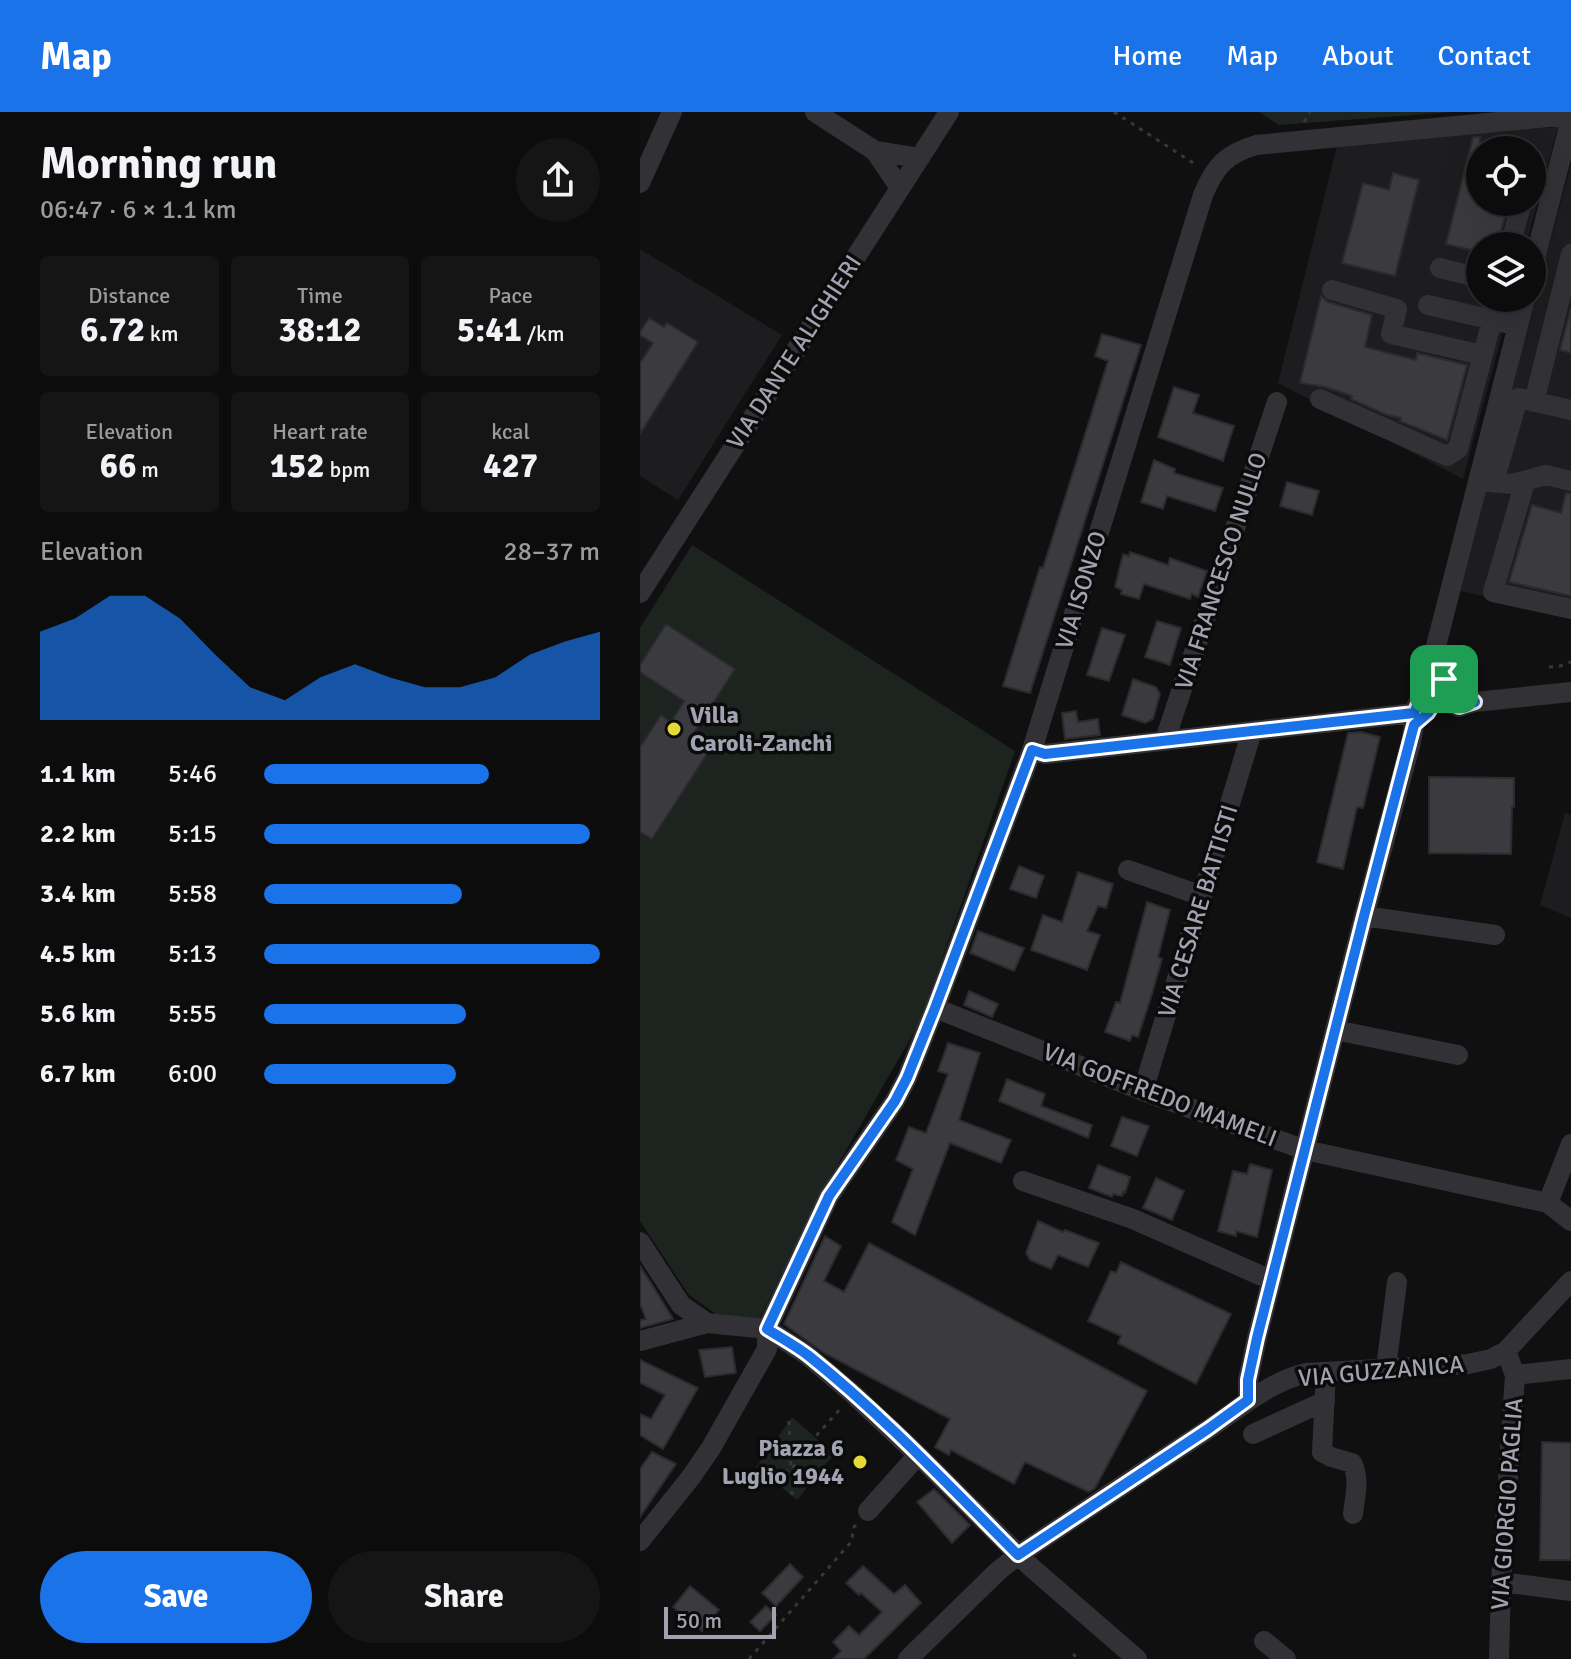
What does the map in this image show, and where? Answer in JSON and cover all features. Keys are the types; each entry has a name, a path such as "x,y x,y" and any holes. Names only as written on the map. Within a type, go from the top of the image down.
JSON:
{"street":[{"path":"640,183 672,112"},
{"path":"815,112 875,151 900,188"},
{"name":"VIA DANTE ALIGHIERI","path":"640,593 949,112"},
{"path":"1546,235 1562,196 1571,117"},
{"name":"VIA ISONZO","path":"640,1541 711,1448 767,1349 767,1329 829,1196 895,1101 907,1078 1032,750 1211,175 1238,150 1256,145 1571,117"},
{"path":"875,151 920,158"},
{"path":"1436,690 1425,668 1435,650 1486,481 1571,254"},
{"path":"1440,268 1466,274"},
{"path":"1332,290 1397,309 1391,334 1482,355"},
{"path":"1428,305 1518,326"},
{"path":"1320,399 1447,456 1458,449 1494,312"},
{"path":"1517,398 1518,326 1522,312"},
{"path":"1517,398 1571,410"},
{"name":"VIA FRANCESCO NULLO","path":"1165,740 1277,402"},
{"path":"1486,481 1512,484 1546,475 1571,481"},
{"path":"1525,482 1493,592 1571,609"},
{"path":"1248,1400 1248,1380 1271,1280 1414,719 1436,690 1459,686 1475,702 1571,692"},
{"path":"1032,750 1045,754 1252,731 1414,719"},
{"name":"VIA CESARE BATTISTI","path":"1143,1091 1252,731"},
{"path":"1128,870 1202,896"},
{"path":"1364,916 1495,935"},
{"name":"VIA GOFFREDO MAMELI","path":"935,1008 1143,1091 1305,1150 1548,1203 1571,1221"},
{"path":"1335,1030 1458,1055"},
{"path":"1548,1203 1571,1144"},
{"path":"1023,1181 1133,1219 1271,1280"},
{"path":"640,1242 681,1305 707,1323"},
{"name":"VIA GUZZANICA","path":"908,1659 1018,1555 1248,1400 1291,1377 1306,1373 1468,1364 1491,1359 1506,1351 1571,1281"},
{"path":"1386,1368 1397,1282"},
{"path":"645,1340 707,1323 767,1329 806,1354 918,1455 1018,1555 1137,1659"},
{"name":"VIA GIORGIO PAGLIA","path":"1499,1659 1515,1375 1506,1351"},
{"path":"1515,1375 1571,1369"},
{"path":"1326,1372 1322,1452 1352,1463 1357,1475 1353,1514"},
{"path":"1253,1434 1325,1401"},
{"path":"868,1511 918,1455"},
{"path":"1501,1582 1571,1591"},
{"path":"1264,1641 1286,1659"}],"path":[{"path":"1114,112 1211,175"},
{"path":"1549,667 1571,662"},
{"path":"764,1474 791,1470 853,1394"},
{"path":"789,1421 792,1497"},
{"path":"749,1659 852,1541 853,1528 868,1511"},
{"path":"1073,1654 1078,1659"}],"shaded area":[{"path":"1259,112 1454,112 1279,125"},
{"path":"1558,127 1546,172 1546,136 1466,136 1466,216 1534,216 1530,232 1466,232 1466,312 1508,312 1463,479 1278,383 1338,142"},
{"path":"1571,164 1571,615 1456,590 1531,312 1546,312 1546,257"},
{"path":"640,249 782,335 678,500 640,476"},
{"path":"692,545 1015,751 920,1022 822,1192 758,1322 716,1314 689,1295 640,1221 640,628"},
{"path":"1565,813 1571,815 1571,918 1540,905"},
{"path":"792,1417 834,1454 797,1500 756,1467"}],"building":[{"path":"1466,165 1466,216 1505,216 1501,232 1466,232 1466,249 1446,244"},
{"path":"1393,173 1419,180 1395,276 1342,263 1363,183 1389,190"},
{"path":"1321,296 1328,302 1372,315 1365,347 1416,360 1417,353 1467,365 1447,440 1351,399 1352,396 1300,383"},
{"path":"1571,308 1571,353 1560,350"},
{"path":"649,318 664,327 667,323 698,342 640,434 640,363 653,343 640,332"},
{"path":"1102,334 1141,345 1030,693 1003,686 1108,361 1095,356"},
{"path":"1174,387 1199,395 1193,413 1234,426 1223,461 1158,437"},
{"path":"1154,460 1175,469 1174,473 1223,488 1215,511 1167,496 1163,509 1141,502"},
{"path":"1287,482 1319,491 1312,515 1280,506"},
{"path":"1566,493 1571,494 1571,596 1509,582 1532,505 1561,513"},
{"path":"1130,552 1168,565 1170,558 1207,571 1198,597 1192,594 1190,599 1144,584 1139,599 1121,594 1122,590 1115,587 1123,554 1129,556"},
{"path":"1157,621 1181,628 1170,665 1145,657"},
{"name":"Villa Caroli-Zanchi","path":"666,624 735,669 692,736 711,748 652,839 640,832 640,747 661,715 671,722 684,701 640,672 640,665"},
{"path":"1102,628 1125,635 1109,681 1087,675"},
{"path":"1133,679 1156,687 1160,694 1153,719 1145,723 1122,715"},
{"path":"1076,711 1078,722 1098,719 1100,735 1065,739 1062,713"},
{"path":"1361,732 1380,737 1363,808 1357,807 1343,869 1317,862 1348,733"},
{"path":"1429,777 1514,778 1511,854 1429,853"},
{"path":"1019,866 1044,876 1036,898 1010,889"},
{"path":"1078,872 1113,884 1106,908 1098,906 1087,931 1100,935 1087,970 1031,950 1043,915 1062,922"},
{"path":"1147,902 1170,910 1158,957 1162,959 1152,994 1138,1037 1132,1035 1130,1041 1105,1032 1116,1002 1120,1003"},
{"path":"978,931 1024,948 1014,971 970,953"},
{"path":"969,991 998,1004 992,1017 964,1005"},
{"path":"948,1043 980,1053 959,1120 1011,1140 1001,1163 950,1143 915,1235 892,1222 913,1169 896,1160 909,1127 926,1133 948,1074 938,1071"},
{"path":"1007,1079 1045,1094 1041,1106 1092,1125 1088,1138 999,1101"},
{"path":"1122,1117 1149,1126 1137,1156 1111,1146"},
{"path":"1250,1164 1272,1170 1257,1237 1236,1231 1236,1236 1218,1231 1233,1171 1247,1174"},
{"path":"1098,1165 1130,1177 1122,1196 1113,1194 1112,1197 1089,1188"},
{"path":"1156,1178 1184,1191 1172,1220 1143,1208"},
{"path":"1038,1221 1099,1243 1088,1267 1058,1255 1051,1269 1030,1260 1026,1253"},
{"path":"825,1236 841,1246 824,1281 844,1292 869,1243 1147,1391 1095,1488 1089,1492 1025,1462 1014,1484 951,1450 949,1455 935,1447 950,1419 824,1353 784,1324"},
{"path":"1121,1262 1231,1314 1196,1384 1118,1343 1121,1336 1088,1321 1111,1271 1116,1273"},
{"path":"640,1266 673,1319 640,1328 640,1320 646,1319 640,1304"},
{"path":"732,1347 736,1373 705,1377 699,1350"},
{"path":"640,1360 698,1388 663,1449 640,1435 640,1414 651,1419 665,1395 640,1383"},
{"path":"1542,1442 1571,1443 1571,1560 1540,1560"},
{"path":"652,1452 676,1464 640,1517 640,1469"},
{"path":"934,1489 970,1525 952,1543 917,1502"},
{"path":"790,1564 803,1577 776,1606 762,1593"},
{"path":"863,1566 894,1594 905,1585 921,1603 864,1659 833,1659 841,1651 833,1642 849,1626 859,1635 882,1612 846,1583"},
{"path":"690,1586 719,1610 702,1631 673,1607"},
{"path":"766,1606 776,1615 760,1631 750,1622"}],"place":[{"name":"Villa Caroli-Zanchi","path":"674,729"},
{"name":"Piazza 6 Luglio 1944","path":"860,1462"}],"route":[{"path":"1434,676 1444,679 1448,684 1459,686 1475,702 1459,707 1443,700 1435,702 1414,725 1257,1338 1248,1380 1248,1400 1018,1555 853,1394 806,1354 767,1329 829,1196 895,1101 907,1078 1032,750 1045,754 1414,713 1427,679 1434,676"}]}
